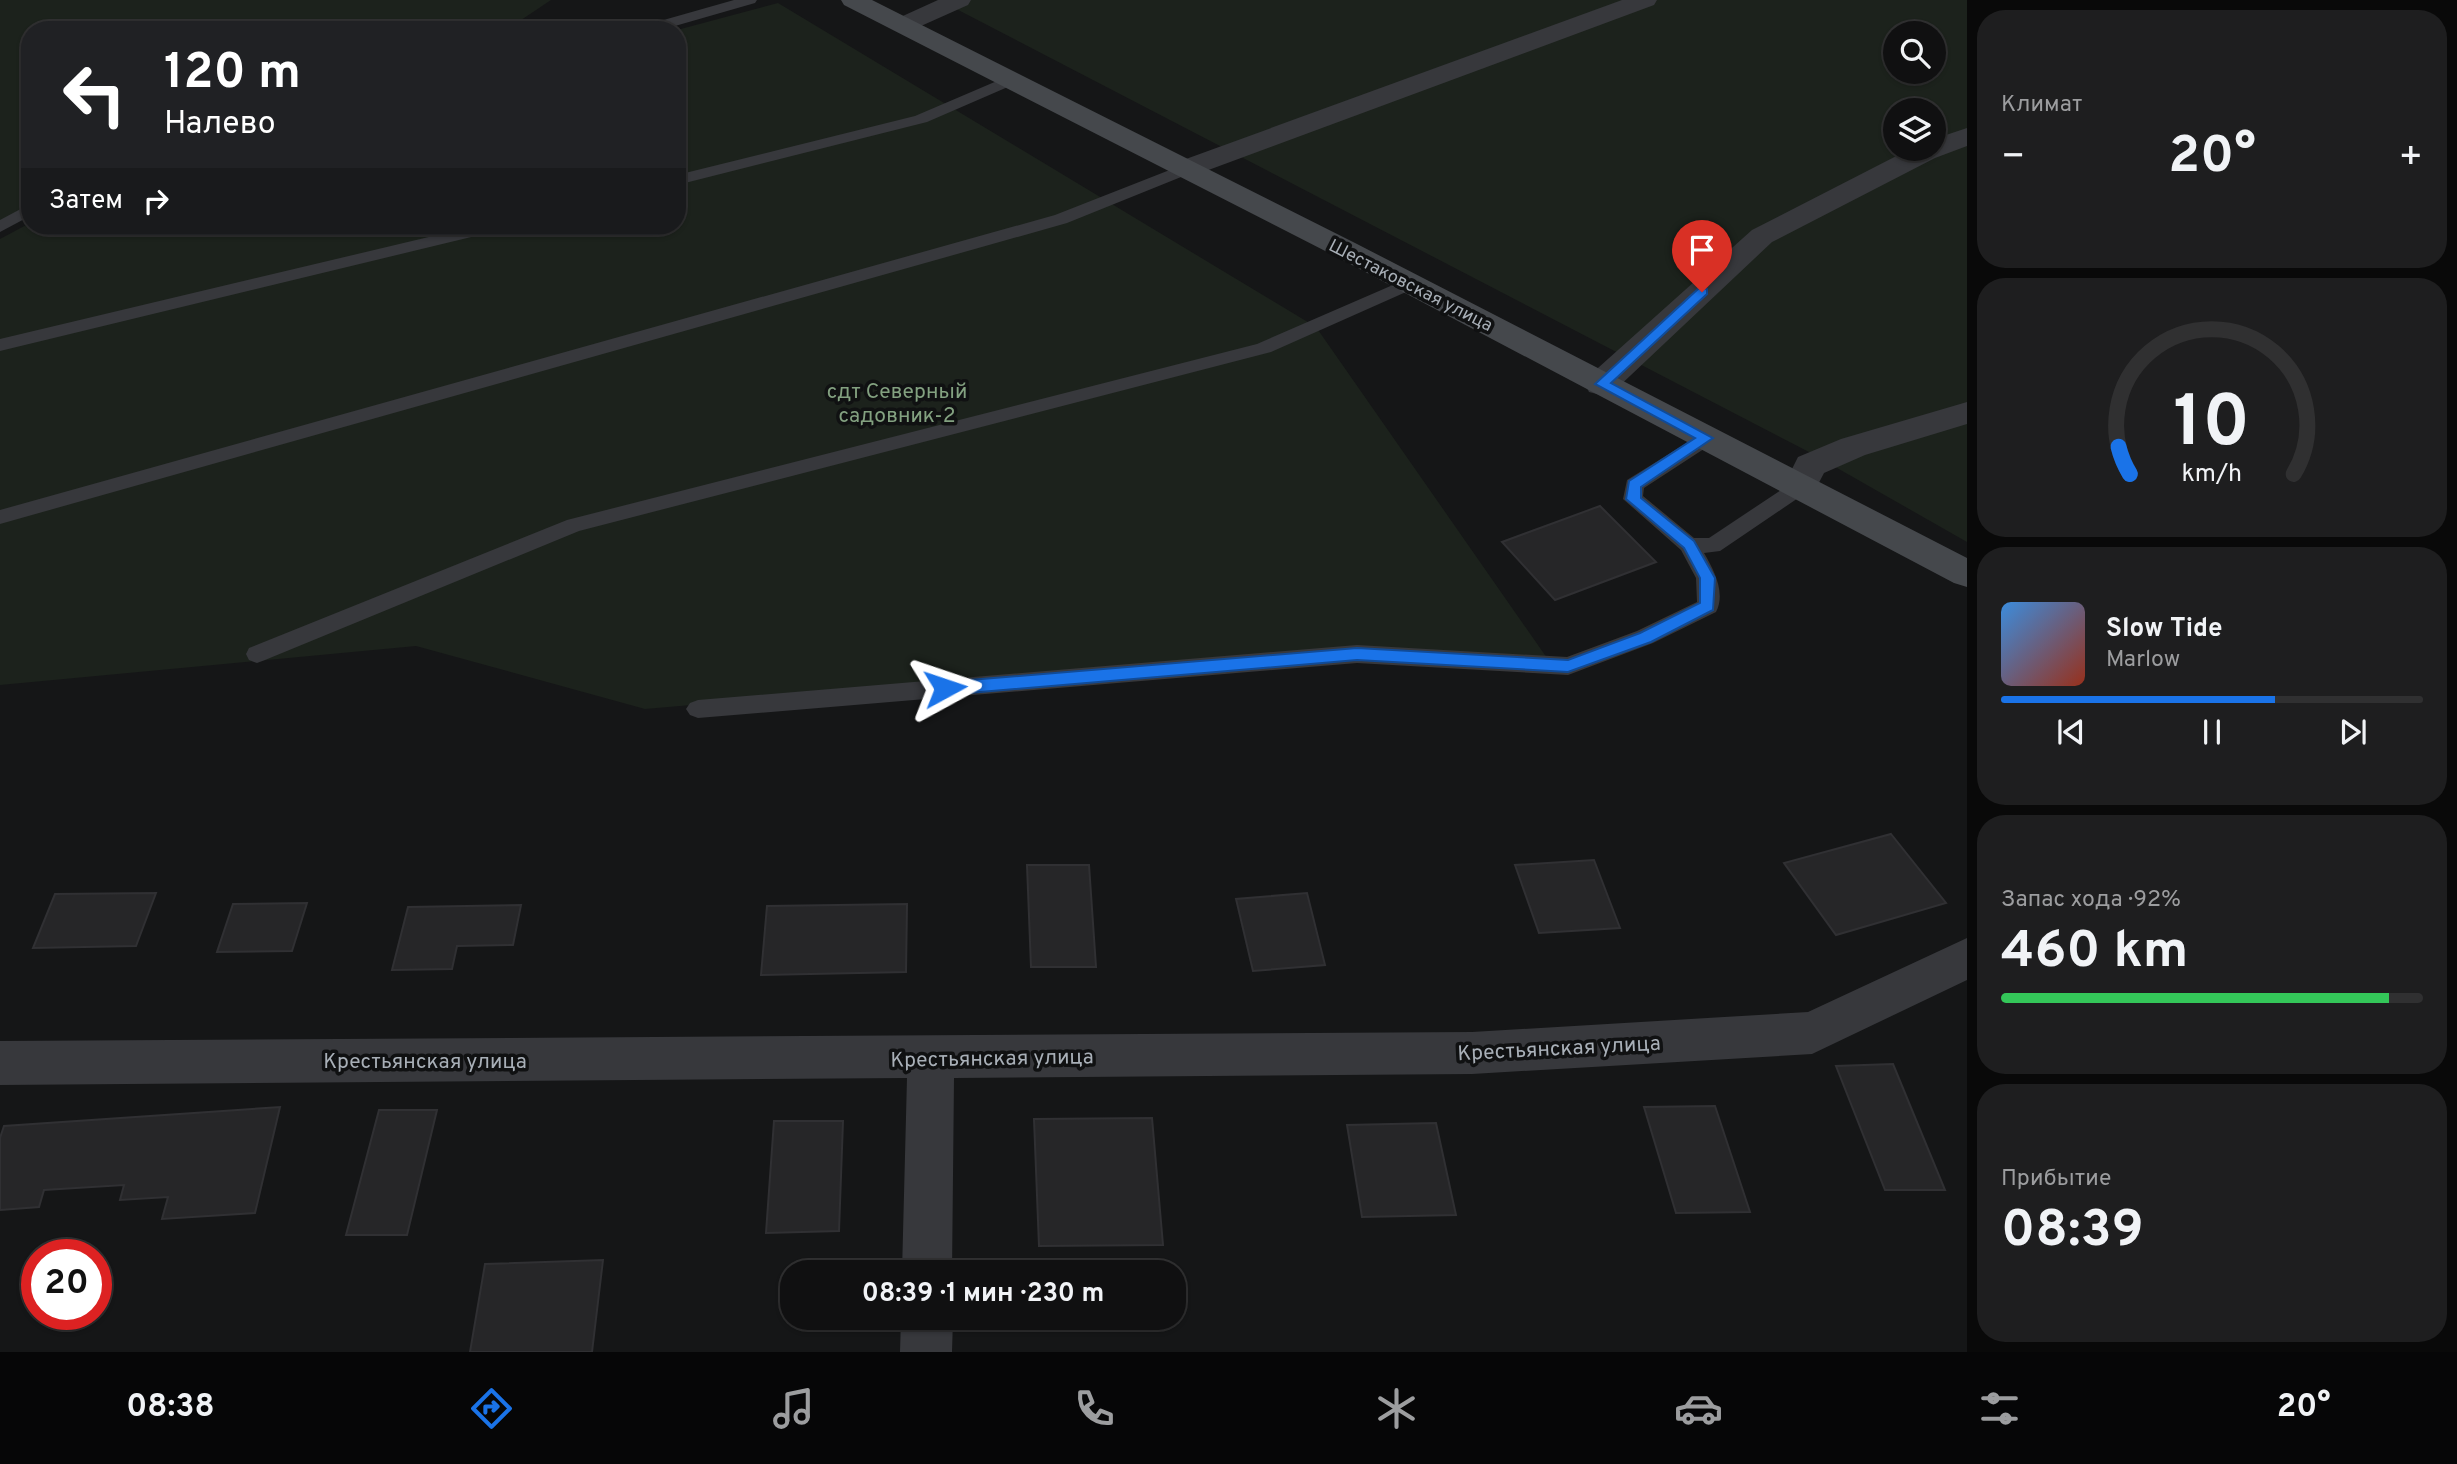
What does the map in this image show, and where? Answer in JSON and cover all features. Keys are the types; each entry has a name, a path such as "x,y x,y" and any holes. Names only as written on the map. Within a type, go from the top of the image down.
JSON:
{"main road":[{"name":"Шестаковская улица","path":"853,0 1409,284 1967,574"}],"street":[{"path":"903,25 959,0"},
{"path":"1185,169 1645,0"},
{"path":"1601,384 1762,236 1925,152 1967,136"},
{"path":"1800,487 1810,465 1853,447 1967,413"},
{"name":"Крестьянская улица","path":"0,1062 1472,1054 1812,1033 1967,958"},
{"path":"928,1260 931,1058"},
{"path":"926,1352 927,1330"}],"lane":[{"path":"676,21 751,0"},
{"path":"686,178 921,120 1011,80"},
{"path":"0,517 1061,219 1185,169"},
{"path":"0,227 21,214"},
{"path":"0,345 458,235"},
{"path":"257,654 574,525 1046,407 1264,348 1409,284"},
{"path":"698,709 1357,654 1568,666 1645,637 1708,606 1707,578 1689,545 1633,499 1634,485 1706,438"},
{"path":"1689,545 1713,545 1800,487"}],"green space":[{"path":"0,0 551,0 520,21 21,21 21,214 0,226"},
{"path":"939,0 1967,0 1967,542 1809,452"},
{"name":"сдт Северный садовник-2","path":"778,3 1316,327 1547,658 1359,647 645,709 416,646 0,685 0,239 21,228 21,235 686,235 686,28"}],"building":[{"path":"1600,506 1656,562 1555,600 1502,542"},
{"path":"1891,834 1946,903 1836,935 1784,863"},
{"path":"1594,860 1620,928 1539,933 1515,865"},
{"path":"1027,865 1089,865 1096,967 1031,967"},
{"path":"156,893 136,946 33,948 55,894"},
{"path":"1307,893 1325,965 1253,971 1236,899"},
{"path":"307,903 292,951 217,952 233,904"},
{"path":"907,904 906,972 761,975 767,906"},
{"path":"521,905 513,945 457,946 452,969 392,970 408,907"},
{"path":"1893,1064 1945,1190 1885,1190 1836,1066"},
{"path":"1715,1106 1750,1212 1676,1213 1644,1107"},
{"path":"280,1107 255,1213 162,1219 168,1197 120,1200 124,1185 44,1190 39,1207 0,1210 0,1138 4,1126"},
{"path":"379,1110 437,1110 407,1235 346,1235"},
{"path":"1152,1118 1163,1245 1039,1246 1034,1119"},
{"path":"774,1121 843,1121 839,1231 766,1233"},
{"path":"1436,1123 1456,1215 1362,1217 1347,1125"},
{"path":"603,1260 592,1352 470,1352 485,1264"}],"route":[{"path":"945,688 1357,654 1568,666 1645,637 1708,606 1707,578 1689,545 1633,499 1634,485 1706,438 1601,384 1702,292"}]}
